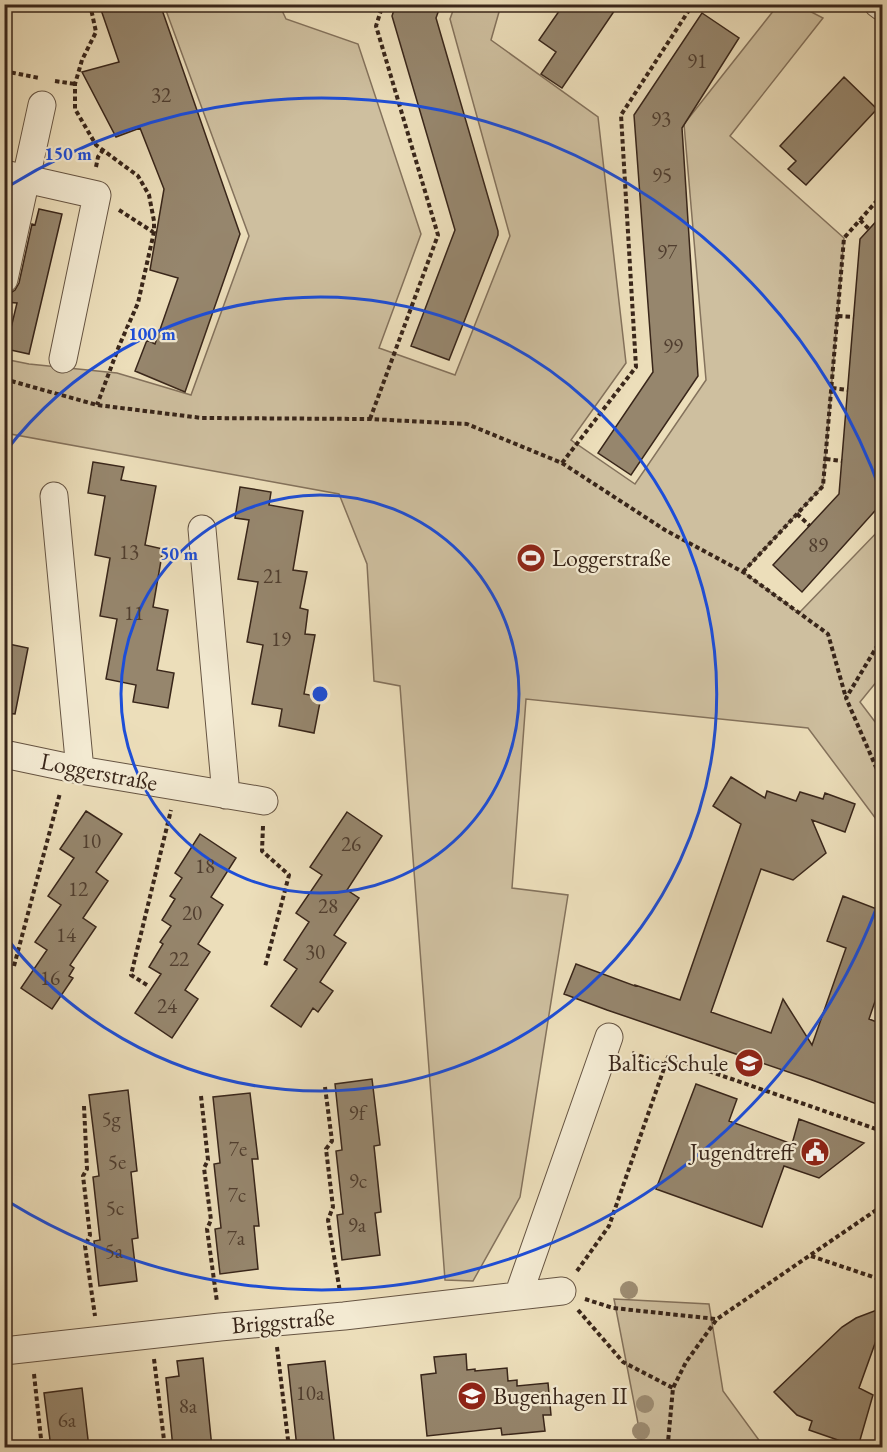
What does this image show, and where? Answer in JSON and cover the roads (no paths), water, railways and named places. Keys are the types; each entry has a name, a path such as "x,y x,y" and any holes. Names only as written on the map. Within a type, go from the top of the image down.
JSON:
{"street":[{"path":"878,4 882,7"},
{"path":"4,279 15,176 42,105"},
{"path":"15,176 97,195 63,359"},
{"path":"54,496 73,769"},
{"path":"202,529 226,795"},
{"name":"Loggerstraße","path":"4,754 73,769 264,801"},
{"path":"518,1296 608,1041"},
{"name":"Briggstraße","path":"4,1352 151,1334 344,1316 562,1291"}],"place":[{"name":"Loggerstraße","path":"531,558"},
{"name":"Baltic-Schule","path":"749,1063"},
{"name":"Jugendtreff","path":"815,1152"},
{"name":"Bugenhagen II","path":"472,1396"}]}
